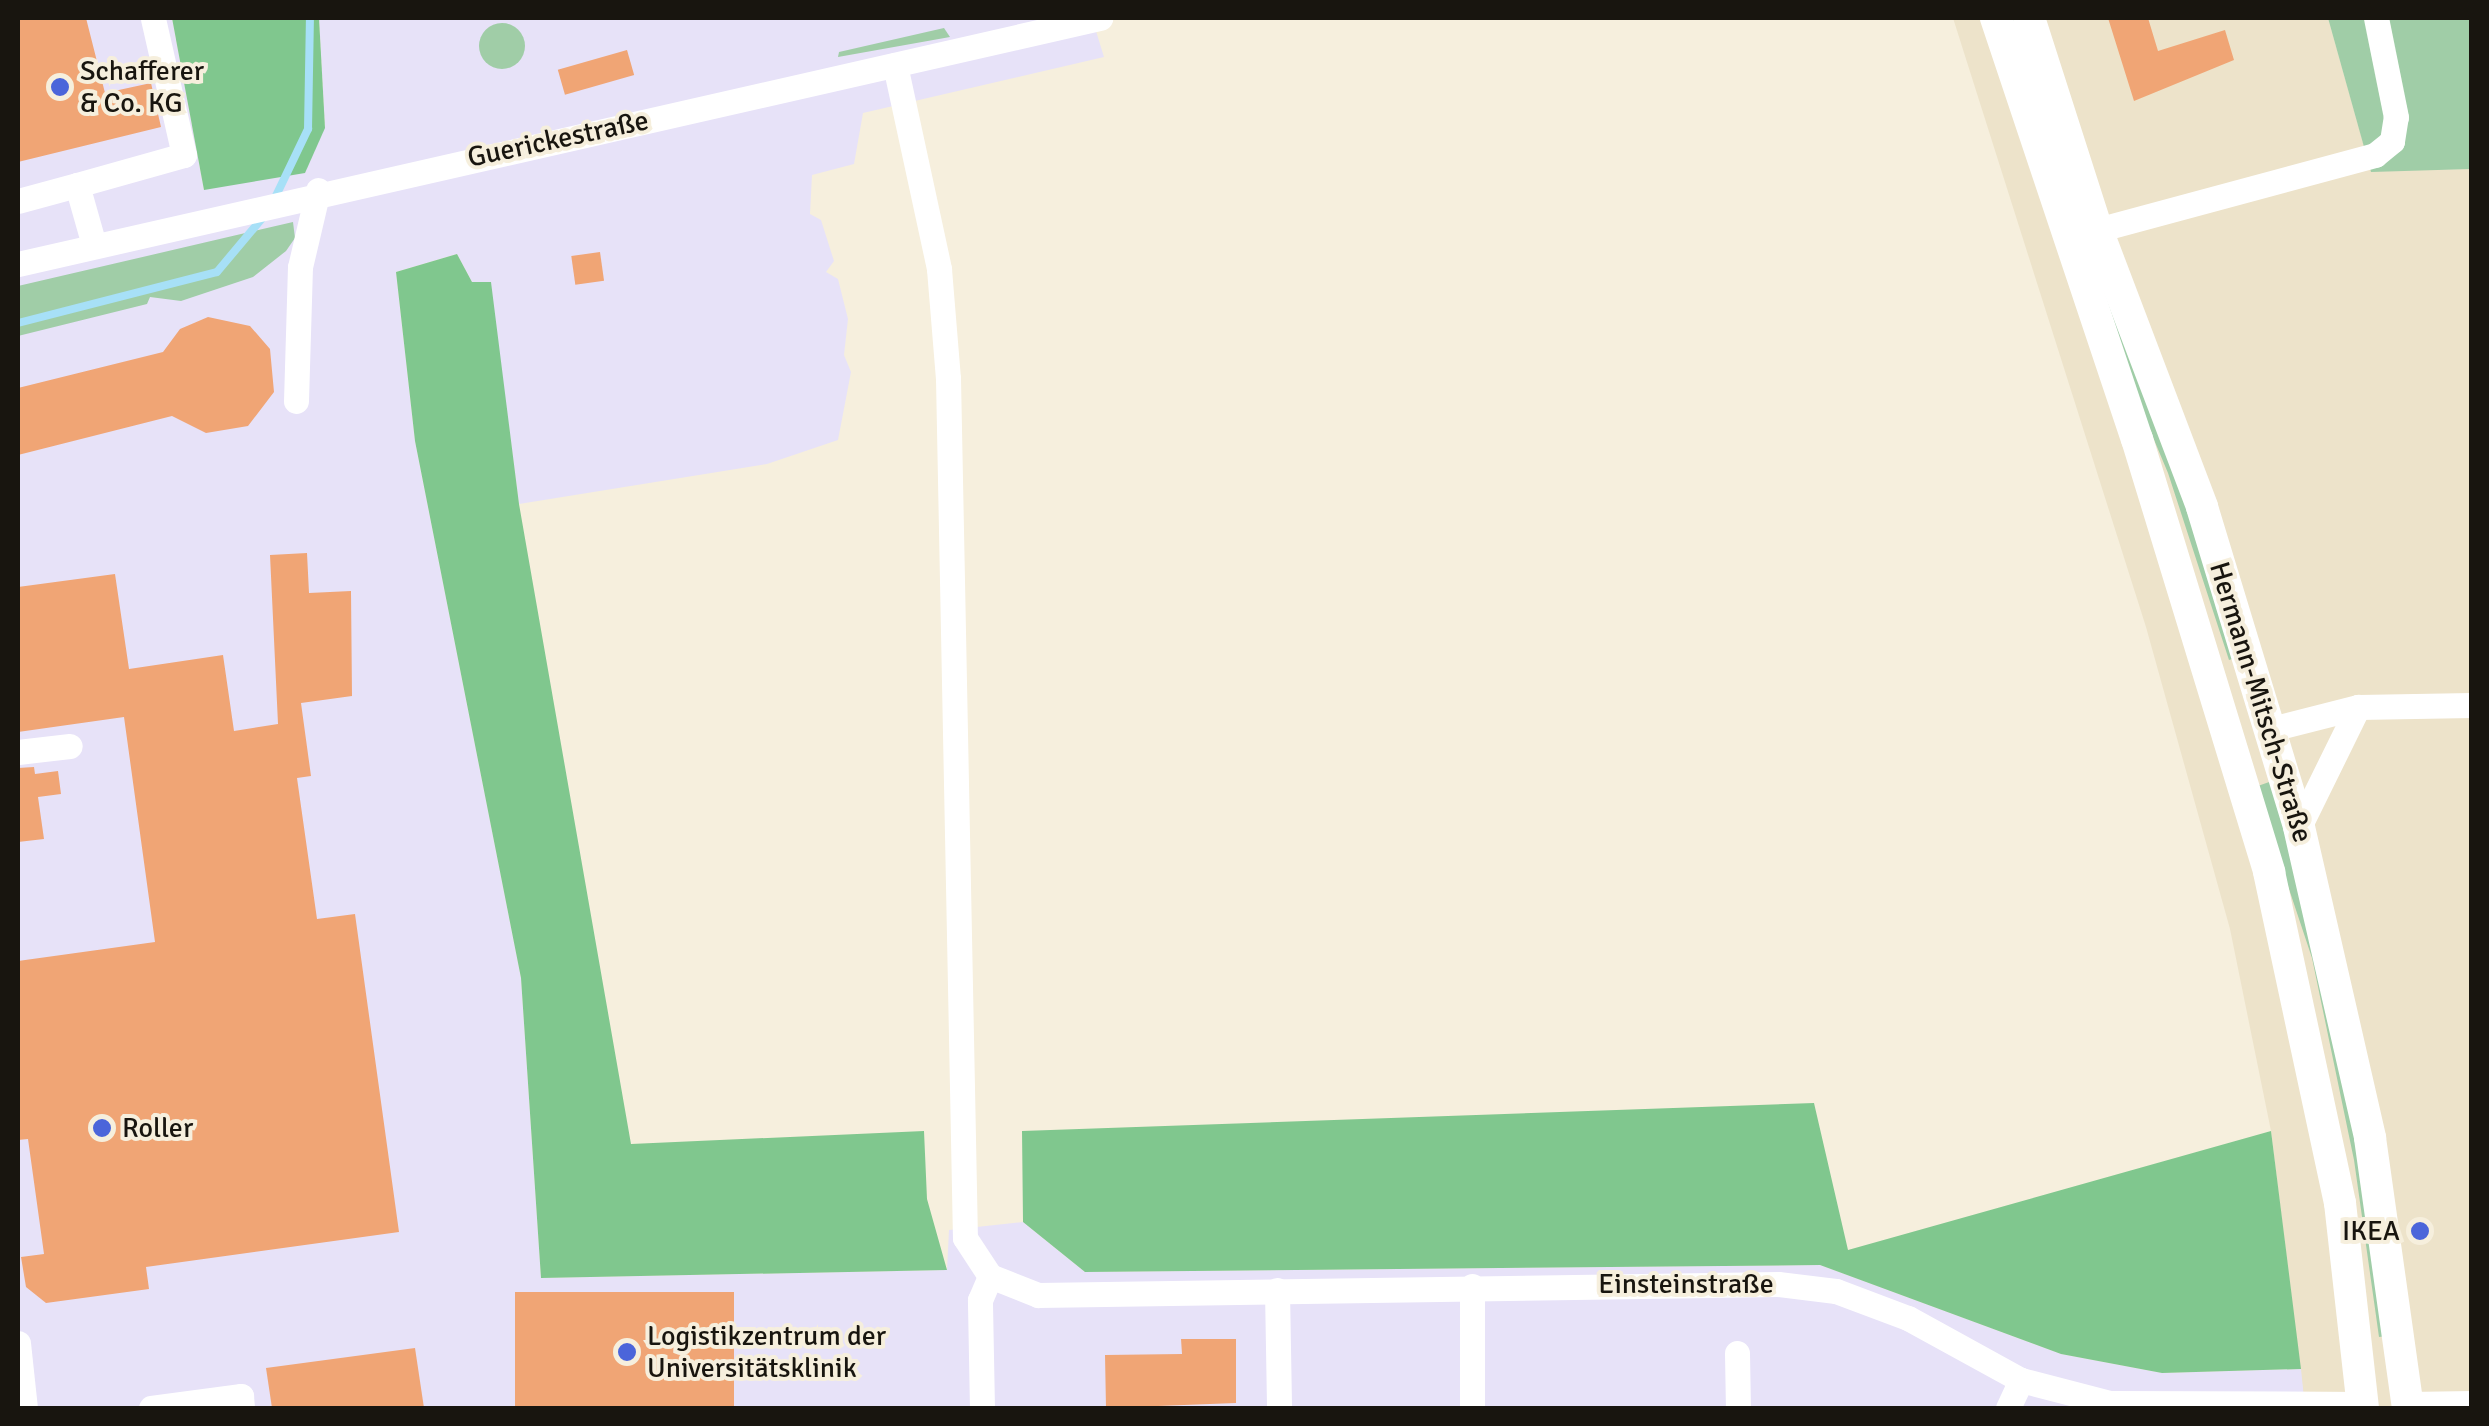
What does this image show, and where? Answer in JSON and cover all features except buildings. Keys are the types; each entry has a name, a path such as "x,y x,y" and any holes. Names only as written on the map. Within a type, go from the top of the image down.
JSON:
{"main road":[{"name":"Hermann-Mitsch-Straße","path":"1996,18 2230,742 2310,1044 2340,1203 2363,1406"},
{"name":"Hermann-Mitsch-Straße","path":"2030,18 2097,230 2170,412 2299,827 2367,1122 2408,1406"},
{"path":"2230,742 2270,730"},
{"path":"2363,1406 2408,1406"}],"street":[{"path":"18,202 184,155 152,18"},
{"name":"Guerickestraße","path":"18,264 307,192 896,65 1055,22 1100,18"},
{"path":"2097,230 2376,155 2392,141 2396,117 2376,18"},
{"path":"896,65 939,269 948,378 966,1238 990,1276 980,1300 982,1408"},
{"path":"77,185 94,244"},
{"path":"296,401 300,267 307,192"},
{"path":"2270,730 2358,707 2472,705"},
{"path":"2299,827 2358,707"},
{"path":"18,752 70,746"},
{"name":"Einsteinstraße","path":"990,1276 1038,1295 1719,1282 1836,1291 1908,1318 2021,1380 2110,1403 2363,1406"},
{"path":"1472,1286 1472,1408"},
{"path":"1277,1290 1279,1408"},
{"path":"18,1343 25,1408"},
{"path":"1737,1353 1738,1408"},
{"path":"2008,1408 2021,1380"},
{"path":"151,1408 241,1396 242,1408"},
{"path":"2408,1406 2472,1403"}],"shaded area":[{"path":"18,18 172,18 204,190 325,128 319,18 1092,18 1104,57 863,113 854,164 812,175 810,214 821,220 834,261 826,272 838,279 848,319 844,355 851,372 838,440 767,464 519,504 509,427 472,282 457,254 396,272 415,441 521,978 541,1278 947,1270 949,1230 1023,1222 1085,1272 1820,1265 2061,1354 2162,1373 2301,1369 2305,1408 18,1408"},
{"path":"1953,18 2328,18 2371,171 2471,169 2471,1408 2305,1408 2271,1131 2230,929 2146,627"}],"green space":[{"path":"172,18 319,18 325,128 305,173 204,190"},
{"path":"2009,18 2016,18 2161,426 2235,658 2229,660 2168,473 2128,378"},
{"path":"2328,18 2471,18 2471,169 2371,172"},
{"path":"502,23 518,30 525,46 518,62 502,69 486,62 479,46 486,30"},
{"path":"944,28 950,37 838,57 839,52"},
{"path":"293,222 295,238 286,251 253,277 181,301 150,297 147,304 18,336 18,286"},
{"path":"457,254 472,282 491,282 519,504 631,1144 924,1131 927,1199 947,1270 541,1278 521,978 415,441 396,272"},
{"path":"2272,781 2353,1114 2387,1336 2379,1337 2354,1160 2312,958 2255,787"},
{"path":"1814,1103 1848,1250 2271,1131 2301,1369 2162,1373 2061,1354 1820,1265 1085,1272 1023,1222 1022,1131"}],"waterway":[{"path":"274,200 308,129 310,18"},
{"path":"18,323 217,272 264,216"}],"place":[{"name":"Schafferer & Co. KG","path":"60,87"},
{"name":"Roller","path":"102,1128"},
{"name":"IKEA","path":"2420,1231"},
{"name":"Logistikzentrum der Universitätsklinik","path":"627,1352"}]}
